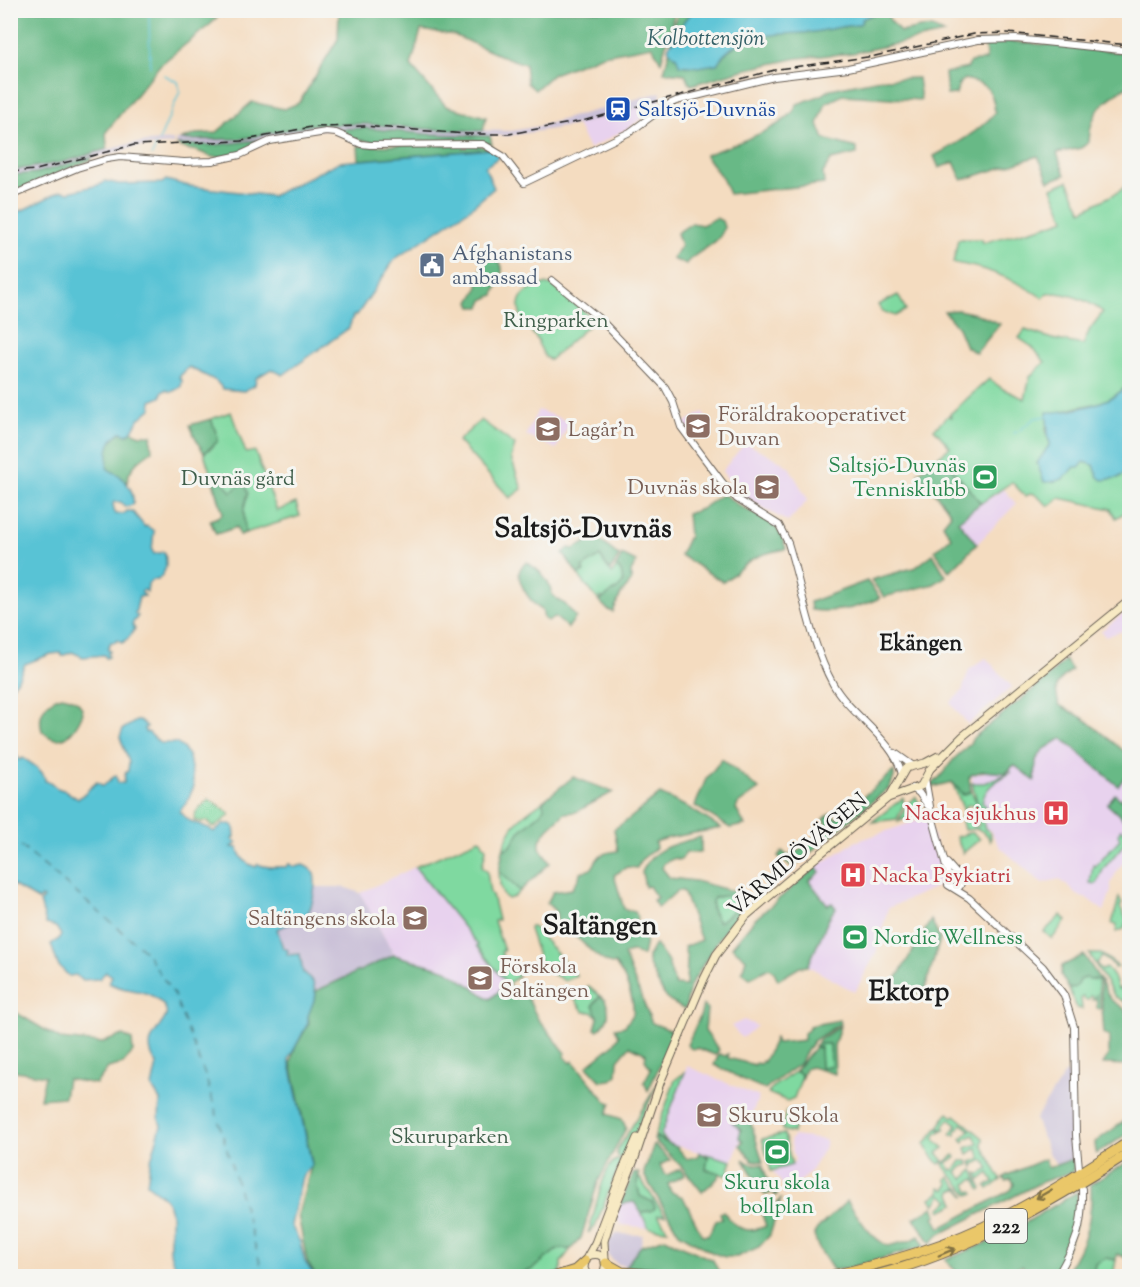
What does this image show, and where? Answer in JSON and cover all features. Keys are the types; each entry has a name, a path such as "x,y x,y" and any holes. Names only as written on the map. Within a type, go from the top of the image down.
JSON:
{"highway":[{"name":"222","path":"829,1276 902,1258 974,1231 1048,1192 1130,1142"},
{"name":"222","path":"872,1276 939,1256 1004,1227 1130,1152"},
{"path":"561,1275 579,1267 586,1258"},
{"path":"606,1261 622,1272 678,1276"}],"main road":[{"name":"VÄRMDÖVÄGEN","path":"888,798 904,770 933,759 1130,600"},
{"name":"VÄRMDÖVÄGEN","path":"586,1258 594,1246 622,1172 716,955 746,916 768,896 888,798 921,786 930,769 963,736"},
{"path":"913,765 922,769 925,778"},
{"path":"902,775 905,784 912,788"},
{"name":"VÄRMDÖVÄGEN","path":"603,1276 606,1261 604,1246 608,1226 654,1100"},
{"path":"587,1276 584,1268 586,1258 598,1254 606,1261"}],"street":[{"path":"10,195 76,168 107,159 120,157 184,162 212,161 240,155 270,141 326,132 336,133 361,144 370,145 483,144 497,150 524,183 630,132 676,101 774,77 848,68 978,40 1016,39 1130,51"},
{"path":"552,280 601,320 665,387 673,402 681,427 737,499 779,525 788,543 825,668 843,699 885,745 905,762 913,765"},
{"path":"885,745 899,765 902,775"},
{"path":"925,778 931,812 944,859 952,876 948,885 969,898 1049,972 1068,1004 1074,1033 1076,1136 1079,1168"},
{"path":"912,788 919,793 931,812"},
{"path":"952,876 960,876 969,898"},
{"path":"956,889 962,884"},
{"path":"1057,1276 1080,1228 1083,1210 1082,1189"}],"shaded area":[{"path":"661,92 660,102 577,125 508,136 426,134 365,128 311,130 215,145 177,145 176,140 241,139 310,125 364,124 427,129 511,131 539,126"},
{"path":"660,102 630,127 589,149 577,125"},
{"path":"173,140 173,144 135,147 36,173 11,175 10,170 64,162 129,144"},
{"name":"Lagår'n","path":"538,410 570,422 556,449 526,435"},
{"name":"Föräldrakooperativet Duvan","path":"703,412 712,429 696,438 684,423"},
{"name":"Duvnäs skola","path":"745,443 789,467 808,500 788,522 739,494 722,471"},
{"path":"1004,489 1016,504 977,544 958,521 962,516"},
{"path":"1124,613 1129,616 1129,629 1105,637 1101,631"},
{"path":"986,658 1012,687 968,724 950,703 962,691 969,670"},
{"name":"Nacka sjukhus","path":"1083,718 1129,755 1129,856 1118,869 1111,883 1111,891 1104,911 1088,899 1081,897 1059,879 1042,883 1000,847 989,829 986,829 982,810 971,785 973,783 971,776 1014,764 1035,780 1036,760 1043,750 1062,738"},
{"path":"927,817 944,872 943,884 888,908 876,953 855,992 808,966 830,916 836,908 828,906 809,881 820,873 816,867 855,842"},
{"name":"Saltängens skola","path":"415,867 448,906 507,984 490,999 447,970 394,955 360,893"},
{"path":"315,887 344,887 360,893 394,955 316,991 313,982 301,969 302,959 296,953 287,956 277,928 304,917 309,912"},
{"path":"744,1020 757,1026 742,1038 731,1026"},
{"name":"Skuru Skola","path":"687,1066 759,1097 732,1161 670,1144 661,1134"},
{"path":"1066,1072 1069,1073 1073,1159 1056,1164 1048,1152 1035,1119"},
{"path":"793,1136 826,1140 824,1149 810,1172 785,1195 783,1192 786,1189 773,1172 792,1165 795,1160 790,1141"},
{"path":"634,1202 649,1228 622,1225 618,1220 616,1215 620,1204"},
{"path":"616,1234 643,1235 635,1268 617,1264 608,1255 609,1241"}],"green space":[{"path":"11,10 222,11 212,23 160,65 106,132 107,149 64,162 10,170"},
{"path":"339,10 675,11 661,62 652,46 603,55 553,74 535,90 527,83 525,64 454,35 421,30 411,66 446,106 486,117 483,131 364,124 311,125 241,139 180,140 196,134 216,133 252,102 284,109 299,103 338,39"},
{"path":"679,11 695,11 687,19 676,39 670,43 674,23"},
{"path":"885,11 900,32 932,28 944,34 853,53 798,58 743,70 691,85 685,74 664,72 669,52 674,53 684,66 717,64 725,54 746,40 856,25 861,23 862,19"},
{"path":"1006,41 1129,53 1129,85 1100,107 1092,122 1089,142 1081,148 1057,153 1065,175 1049,181 1038,156 962,180 954,162 939,168 934,156 967,137 995,113 993,98 987,88 978,83 964,79 959,84 956,94 947,95 945,73 968,68 970,62 986,60 985,42"},
{"path":"918,78 921,100 843,95 826,103 818,124 824,139 857,148 857,154 831,160 823,173 824,184 729,194 722,178 705,155 771,128 793,112 797,104 822,95 831,89 880,79"},
{"path":"365,128 426,134 490,136 492,145 474,140 371,142 356,139 338,129"},
{"path":"258,140 249,147 225,157 209,156 177,145 215,145"},
{"path":"472,144 492,149 359,160 358,146"},
{"path":"92,157 91,160 11,193 10,175 36,173"},
{"path":"1068,181 1082,211 1120,191 1129,182 1129,384 1106,400 1068,410 1052,417 1046,430 1050,444 1037,464 1064,479 1075,466 1084,462 1094,465 1098,477 1118,478 1129,471 1129,510 1116,518 1111,509 1060,498 1049,506 1033,493 1025,496 1012,482 981,503 947,463 938,457 950,447 934,429 949,415 952,418 950,414 989,379 1003,389 1025,399 1030,377 1045,362 1032,347 1019,338 1025,330 1052,339 1083,345 1090,329 1103,312 1077,297 1047,293 1043,298 1000,275 953,263 958,239 982,239 983,243 1065,219 1052,188"},
{"path":"716,218 722,221 724,227 713,243 686,264 672,259 681,246 677,233 692,223 702,225"},
{"path":"490,258 500,263 502,273 500,279 494,295 483,300 481,307 472,307 470,302 477,290 483,262"},
{"name":"Ringparken","path":"545,284 553,286 593,319 550,360 545,357 539,342 526,327 519,311 524,295"},
{"path":"898,295 906,310 895,316 882,311 878,305"},
{"path":"958,310 977,314 1000,324 976,353 966,347 958,328 944,311"},
{"name":"Duvnäs gård","path":"231,412 246,453 255,451 277,511 296,503 300,516 239,535 237,527 216,534 210,520 223,513 204,453 214,445 217,438 211,419"},
{"path":"211,419 218,438 217,442 204,453 190,425"},
{"path":"481,420 515,445 511,458 522,489 510,498 458,441"},
{"path":"132,431 140,435 152,435 152,451 132,468 127,483 107,468 107,453 112,439 120,432 129,434"},
{"path":"938,457 947,463 981,503 958,521 977,544 950,571 935,551 951,537 943,524 951,514 918,473"},
{"path":"215,476 220,477 231,492 245,483 248,493 244,509 245,533 239,535 237,527 216,534 210,520 223,513 213,479"},
{"path":"721,495 727,496 744,509 769,522 782,537 786,549 757,557 723,582 680,555 689,536 687,514 701,509"},
{"path":"589,537 598,539 619,556 610,571 600,556 582,568 584,571 578,575 563,553 569,548 574,549 585,543"},
{"path":"933,554 946,576 934,584 884,597 871,580 916,567"},
{"path":"622,555 636,562 631,572 631,582 621,594 613,612 600,602 623,582 621,571 616,567"},
{"path":"600,556 612,574 616,567 621,571 624,582 621,587 603,599 601,597 599,601 578,575 584,572 582,568"},
{"path":"527,562 539,571 548,582 552,594 576,617 568,628 555,617 548,621 544,619 542,610 527,594 521,584 519,574 520,568"},
{"path":"867,581 880,598 846,609 811,610 810,602"},
{"path":"1065,660 1072,670 1057,684 1059,705 1083,718 1129,755 1129,772 1118,786 1062,738 1043,750 1036,760 1035,781 1014,765 1006,773 983,771 971,775 969,778 971,791 964,795 952,782 932,787 932,784 973,738 1046,679"},
{"path":"62,696 76,701 83,713 72,732 61,739 55,739 42,731 41,719 47,705"},
{"path":"722,759 759,789 738,804 736,809 745,825 730,828 695,806 706,779"},
{"path":"894,771 890,787 793,867 778,856 782,851 788,856 797,852 828,826 824,819 831,813 836,819"},
{"path":"1012,772 986,791 982,802 986,806 982,810 977,802 972,783 985,783"},
{"path":"573,777 613,792 576,812 565,813 548,829 540,840 540,848 550,863 520,891 499,871 503,850 511,846 519,832 541,813 544,808 543,801"},
{"path":"952,782 963,795 971,791 981,811 977,813 974,804 965,806 969,822 972,821 973,827 979,826 978,817 984,816 982,818 985,829 991,836 990,841 987,835 978,829 964,830 961,817 964,811"},
{"path":"1129,790 1129,824 1107,804 1115,794 1121,800"},
{"path":"660,794 691,809 721,828 655,842 656,848 641,860 637,868 627,867 614,875 624,909 635,912 636,923 646,942 643,956 633,952 624,955 652,1023 675,1032 648,1091 644,1082 651,1069 645,1060 646,1054 630,1046 618,1060 617,1075 611,1080 601,1081 587,1066 614,1044 619,1036 615,1028 625,1026 632,1015 631,994 615,964 606,962 576,937 558,928 556,912 547,903 553,892 572,889 580,872 593,868 601,855 618,851 614,829"},
{"path":"916,797 923,811 898,822 908,803"},
{"path":"903,798 904,803 897,819 872,822"},
{"path":"209,799 229,813 229,816 215,827 212,827 208,821 194,820 196,812"},
{"path":"543,801 544,808 541,813 519,832 511,846 503,850 513,827"},
{"path":"1121,829 1126,832 1128,830 1129,838 1104,868 1096,884 1090,883 1093,865 1095,866 1120,839 1118,834"},
{"path":"973,833 980,839 963,853 956,837"},
{"path":"701,837 701,852 686,853 679,860 675,858 664,863 662,868 670,878 695,881 744,894 742,902 747,905 726,928 690,986 685,1010 669,1001 663,993 648,963 648,957 655,944 668,962 675,985 686,986 687,959 684,947 701,940 683,891 677,891 658,908 653,900 657,898 649,886 645,887 642,872 652,857 666,847","holes":["722,896 736,899 741,905 719,922 712,910 712,901"]},
{"path":"479,839 486,849 482,867 487,871 490,893 498,920 494,921 504,951 501,952 504,960 507,959 511,971 516,970 518,977 507,984 415,867"},
{"path":"816,867 820,872 809,881 828,905 832,903 836,908 830,916 808,966 800,967 778,980 773,970 769,968 750,978 742,972 746,959 732,947 754,920"},
{"path":"499,871 520,891 514,897 508,899 503,895"},
{"path":"722,896 738,900 741,905 719,922 713,910 712,901"},
{"path":"1119,897 1122,903 1120,907 1128,921 1124,929 1116,932 1117,925 1112,924"},
{"path":"1061,915 1066,921 1052,939 1044,932"},
{"path":"931,920 940,939 924,992 920,994 893,984"},
{"path":"530,926 577,976 565,981 542,968"},
{"path":"1089,954 1101,954 1119,967 1114,968 1115,966 1102,957 1096,964 1103,970 1106,968 1111,972 1118,989 1129,986 1129,999 1125,1002 1115,997"},
{"name":"Skuruparken","path":"394,955 447,970 490,999 507,984 518,992 523,989 538,1019 566,1053 564,1056 571,1063 573,1061 606,1101 611,1103 607,1114 622,1119 626,1128 598,1182 581,1238 571,1249 558,1249 531,1270 515,1276 316,1276 307,1262 298,1215 312,1163 291,1063 294,1050 309,1023 308,1014 316,991"},
{"path":"1084,955 1100,980 1085,978 1069,989 1061,975 1062,966"},
{"path":"1085,978 1098,980 1100,1009 1097,1008 1096,994 1095,999 1092,1000 1093,997 1090,996 1088,1000 1085,1000 1083,996 1082,1009 1077,1008 1069,989"},
{"path":"1100,980 1112,1000 1129,1015 1129,1065 1103,1064 1109,1053 1109,1035 1104,1034"},
{"path":"588,986 600,996 593,1005 598,1017 592,1012 584,1012 575,1000 584,993"},
{"path":"600,996 605,1000 608,1013 607,1020 598,1030 595,1029 598,1018 593,1005"},
{"path":"703,1005 707,1009 705,1031 719,1050 715,1055 697,1048 692,1049 687,1045"},
{"path":"10,1009 60,1039 101,1043 123,1035 132,1040 133,1052 123,1064 108,1068 96,1084 67,1079 64,1097 40,1099 45,1076 11,1070"},
{"path":"839,1020 841,1023 813,1041 799,1064 765,1089 714,1065 719,1054 725,1056 728,1054 728,1058 755,1065 756,1063 761,1064 775,1038 777,1043 804,1040 804,1033 809,1026"},
{"path":"840,1026 834,1046 835,1074 811,1067 805,1069 800,1082 801,1074 795,1071 815,1047 820,1048 821,1067 831,1066 830,1044 814,1046 820,1039"},
{"path":"819,1044 830,1044 831,1066 821,1067"},
{"path":"685,1072 661,1134 670,1144 655,1136 675,1080"},
{"path":"795,1072 801,1073 794,1098 787,1101 768,1093 774,1086"},
{"path":"657,1085 623,1159 617,1156 617,1151"},
{"path":"786,1111 797,1113 793,1133 782,1130"},
{"path":"948,1113 953,1117 955,1115 983,1138 982,1145 1001,1180 988,1189 986,1186 994,1182 989,1173 980,1180 977,1173 980,1174 989,1169 984,1160 975,1164 974,1167 971,1162 981,1158 977,1148 968,1154 966,1148 978,1144 974,1135 965,1139 964,1142 961,1139 970,1130 962,1124 956,1131 956,1135 950,1134 957,1125 949,1119 943,1130 938,1127"},
{"path":"736,1114 750,1120 763,1162 752,1160 740,1145 743,1141 739,1137 741,1130 732,1122"},
{"path":"1129,1118 1129,1133 1096,1154 1095,1142"},
{"path":"937,1128 942,1131 937,1133 934,1139 944,1148 937,1153 944,1161 939,1164 925,1144"},
{"name":"Skuru skola bollplan","path":"784,1134 792,1165 771,1171 762,1139"},
{"path":"655,1137 677,1147 687,1159 698,1156 699,1152 708,1157 706,1169 720,1173 717,1179 702,1192 682,1167 654,1140"},
{"path":"654,1144 670,1160 660,1165 664,1174 667,1175 680,1169 685,1175 668,1184 671,1192 683,1197 702,1235 708,1235 716,1221 722,1218 720,1213 723,1211 736,1226 746,1230 766,1226 760,1209 765,1205 771,1205 772,1201 773,1204 777,1204 781,1199 770,1235 759,1247 737,1257 725,1257 713,1253 679,1233 645,1177 644,1172"},
{"path":"706,1154 732,1161 727,1176 706,1169 708,1157"},
{"path":"954,1155 956,1157 947,1163 951,1170 955,1170 961,1161 968,1161 969,1165 957,1172 963,1179 973,1170 982,1189 980,1190 975,1179 966,1184 970,1192 974,1193 969,1195 947,1170 943,1164"},
{"path":"743,1159 749,1163 763,1165 767,1179 777,1195 775,1196 774,1192 765,1195"},
{"path":"1045,1159 1048,1168 1073,1159 1074,1171 1042,1182 938,1235 931,1243 914,1218 933,1207 937,1215 934,1217 940,1228 1011,1190 1014,1184 1011,1179 1006,1181 1003,1178 1005,1176"},
{"path":"616,1160 621,1161 595,1227 588,1233 602,1182"},
{"path":"1129,1161 1129,1259 1117,1254 1116,1260 1106,1258 1095,1264 1093,1276 1066,1272 1078,1252 1086,1231 1091,1208 1091,1184"},
{"path":"634,1172 639,1173 637,1183 640,1196 653,1202 655,1208 651,1211 641,1212 634,1202 620,1204"},
{"path":"639,1177 665,1215 658,1215 668,1230 649,1228 641,1212 655,1208 653,1202 640,1197 637,1183"},
{"path":"949,1177 959,1188 951,1194 955,1204 941,1211 940,1209 950,1200 942,1195 935,1205 931,1198 940,1193 940,1187 945,1190 949,1184 946,1179"},
{"path":"1077,1192 1075,1223 1056,1270 1044,1270 1034,1276 1022,1266 1011,1270 1011,1276 961,1276 945,1260 1003,1236"},
{"path":"847,1201 860,1220 881,1242 888,1246 919,1236 925,1246 845,1269 833,1270 818,1247 814,1235 817,1229"},
{"path":"665,1238 713,1260 721,1276 625,1267 641,1246"},
{"path":"558,1249 571,1249 561,1262 561,1273 545,1276 515,1276 531,1270"},
{"path":"1106,1258 1116,1260 1113,1276 1093,1276 1095,1264"}],"water":[{"name":"Kolbottensjön","path":"695,11 880,11 862,19 861,23 856,25 814,32 761,36 748,40 736,45 717,64 698,67 679,65 677,58 668,49 670,43 680,36 684,21"},
{"path":"492,149 499,157 485,167 494,188 471,208 395,259 357,315 353,316 349,328 283,375 271,369 256,378 255,385 244,391 223,389 216,381 189,367 179,377 182,380 181,387 172,392 166,390 162,392 161,397 151,401 152,408 138,420 132,431 126,435 121,432 112,440 107,468 119,475 125,482 132,493 133,501 133,505 125,507 121,502 114,502 115,514 132,511 145,527 154,531 152,550 154,554 165,553 165,570 158,580 152,580 148,584 147,592 144,590 141,592 145,596 139,597 135,614 138,616 132,624 135,629 123,642 116,640 116,642 111,642 107,649 110,651 109,657 106,658 104,655 83,657 72,652 62,656 61,653 51,654 25,664 17,681 11,687 11,211 21,211 61,191 69,192 102,184 105,181 119,184 162,183 166,180 189,186 272,196 339,162"},
{"path":"1129,384 1129,471 1118,478 1102,480 1098,477 1094,465 1084,462 1061,479 1044,482 1037,463 1050,444 1047,412 1072,410 1100,402 1116,395"},
{"path":"136,721 141,721 147,727 144,728 146,733 148,732 160,743 176,743 189,757 194,786 180,812 185,817 214,832 223,824 234,826 235,837 232,839 237,843 232,847 238,848 242,858 252,866 256,867 258,864 268,867 303,865 310,868 314,874 314,895 307,914 277,929 283,948 288,950 287,955 300,954 303,973 313,982 316,995 308,1016 308,1023 289,1059 312,1165 302,1177 291,1225 300,1242 305,1262 315,1276 189,1276 177,1267 171,1258 170,1250 170,1208 166,1200 147,1184 150,1163 161,1126 160,1100 152,1087 157,1064 151,1054 150,1045 165,1018 164,1006 145,993 109,983 112,976 106,972 99,979 81,980 76,975 69,976 58,965 51,944 61,935 56,927 46,924 40,902 43,898 38,900 11,884 11,745 19,760 23,758 38,768 45,781 78,799 97,782 103,786 116,775 118,783 124,783 129,762 120,737 123,729"}],"waterway":[{"path":"149,10 150,67"},
{"path":"159,141 180,91 178,82 164,75"},
{"path":"152,155 156,146"},
{"path":"1020,430 1035,418 1048,416"}],"ferry route":[{"path":"10,837 145,951 174,995 206,1078 264,1276"}],"railway":[{"path":"10,172 36,170 134,145 241,141 311,127 364,126 467,134 509,134 582,121 778,69 875,56 974,34 1007,33 1130,45"}],"place":[{"name":"Saltsjö-Duvnäs","path":"618,109"},
{"name":"Afghanistans ambassad","path":"432,265"},
{"name":"Föräldrakooperativet Duvan","path":"698,426"},
{"name":"Lagår'n","path":"548,429"},
{"name":"Saltsjö-Duvnäs Tennisklubb","path":"985,477"},
{"name":"Duvnäs skola","path":"767,487"},
{"name":"Nacka sjukhus","path":"1056,813"},
{"name":"Nacka Psykiatri","path":"853,875"},
{"name":"Saltängens skola","path":"415,918"},
{"name":"Nordic Wellness","path":"855,937"},
{"name":"Förskola Saltängen","path":"480,978"},
{"name":"Skuru Skola","path":"709,1115"},
{"name":"Skuru skola bollplan","path":"777,1152"}],"district":[{"name":"Saltsjö-Duvnäs","path":"583,528"},
{"name":"Ekängen","path":"921,642"},
{"name":"Saltängen","path":"600,925"},
{"name":"Ektorp","path":"909,991"}]}
